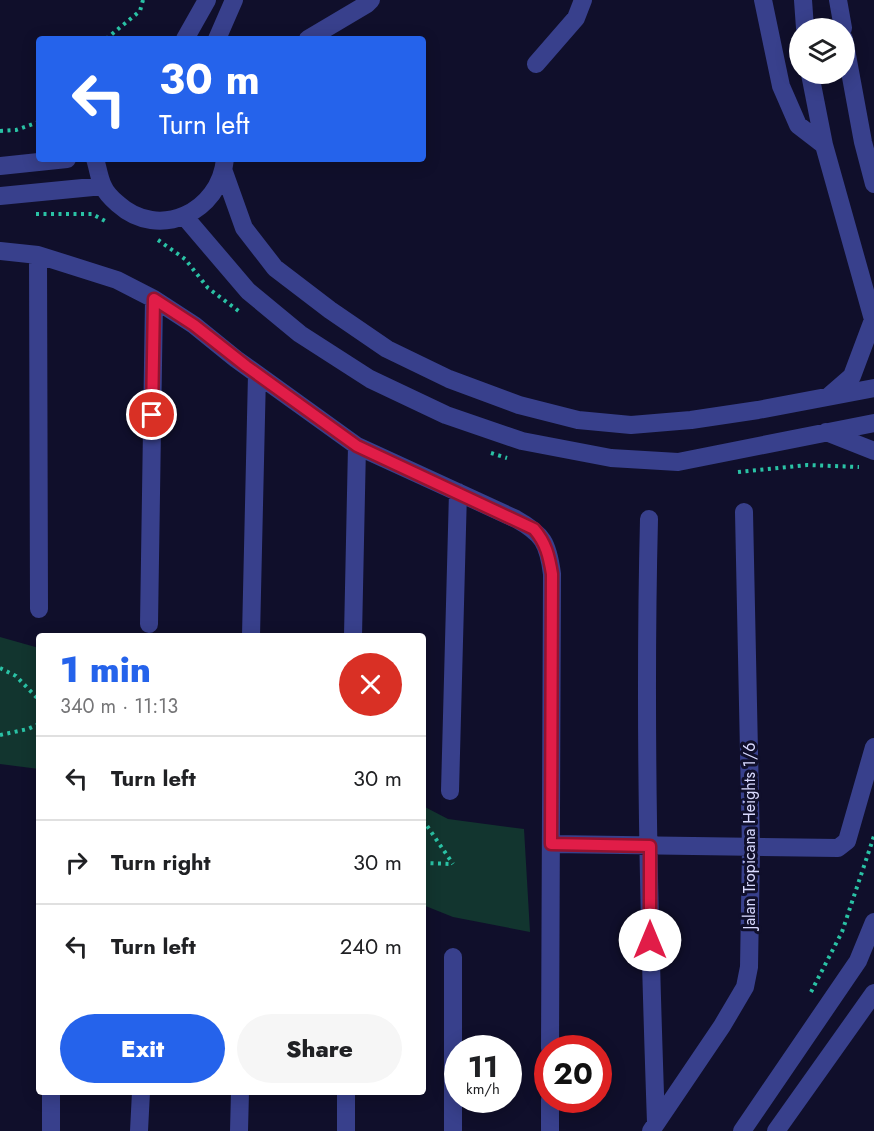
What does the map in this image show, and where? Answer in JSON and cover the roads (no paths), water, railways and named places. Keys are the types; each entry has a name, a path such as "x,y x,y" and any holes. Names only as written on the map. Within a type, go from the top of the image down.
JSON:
{"street":[{"path":"187,36 207,0"},
{"path":"219,36 234,0"},
{"path":"313,36 368,4 371,0"},
{"path":"536,64 576,18 583,0"},
{"path":"763,0 781,86 798,124 824,145"},
{"path":"803,0 805,18"},
{"path":"838,0 841,18"},
{"path":"812,84 824,145 874,321 852,376 828,397"},
{"path":"852,84 862,142 874,184"},
{"path":"0,166 38,162"},
{"path":"97,162 102,186 112,199 138,217 153,220 169,220 184,216 202,206 215,191 224,166"},
{"path":"224,166 244,228 275,268 330,310 387,349 449,379 519,405 578,420 631,425 691,420 874,388"},
{"path":"0,196 102,186"},
{"path":"184,216 248,291 300,334 370,379 446,415 511,437 611,458 678,462 874,423"},
{"path":"0,251 38,255 117,280 154,299 194,325 357,446 534,529 543,539 549,555 552,574 550,1035"},
{"path":"38,255 39,609"},
{"path":"149,624 154,299"},
{"path":"251,633 257,374"},
{"path":"826,432 874,451"},
{"path":"353,633 357,446"},
{"path":"450,791 458,492"},
{"name":"Jalan Tropicana Heights 1/6","path":"654,1127 722,1026 745,987 749,959 751,848 744,512"},
{"path":"649,519 647,602 654,1127"},
{"path":"551,844 838,848 847,842 874,747"},
{"path":"742,1131 858,961 874,922"},
{"path":"453,957 453,1131"},
{"path":"776,1131 874,993"},
{"path":"51,1095 51,1131"},
{"path":"139,1131 141,1095"},
{"path":"239,1131 240,1095"},
{"path":"346,1095 346,1131"},
{"path":"550,1113 550,1131"}]}
